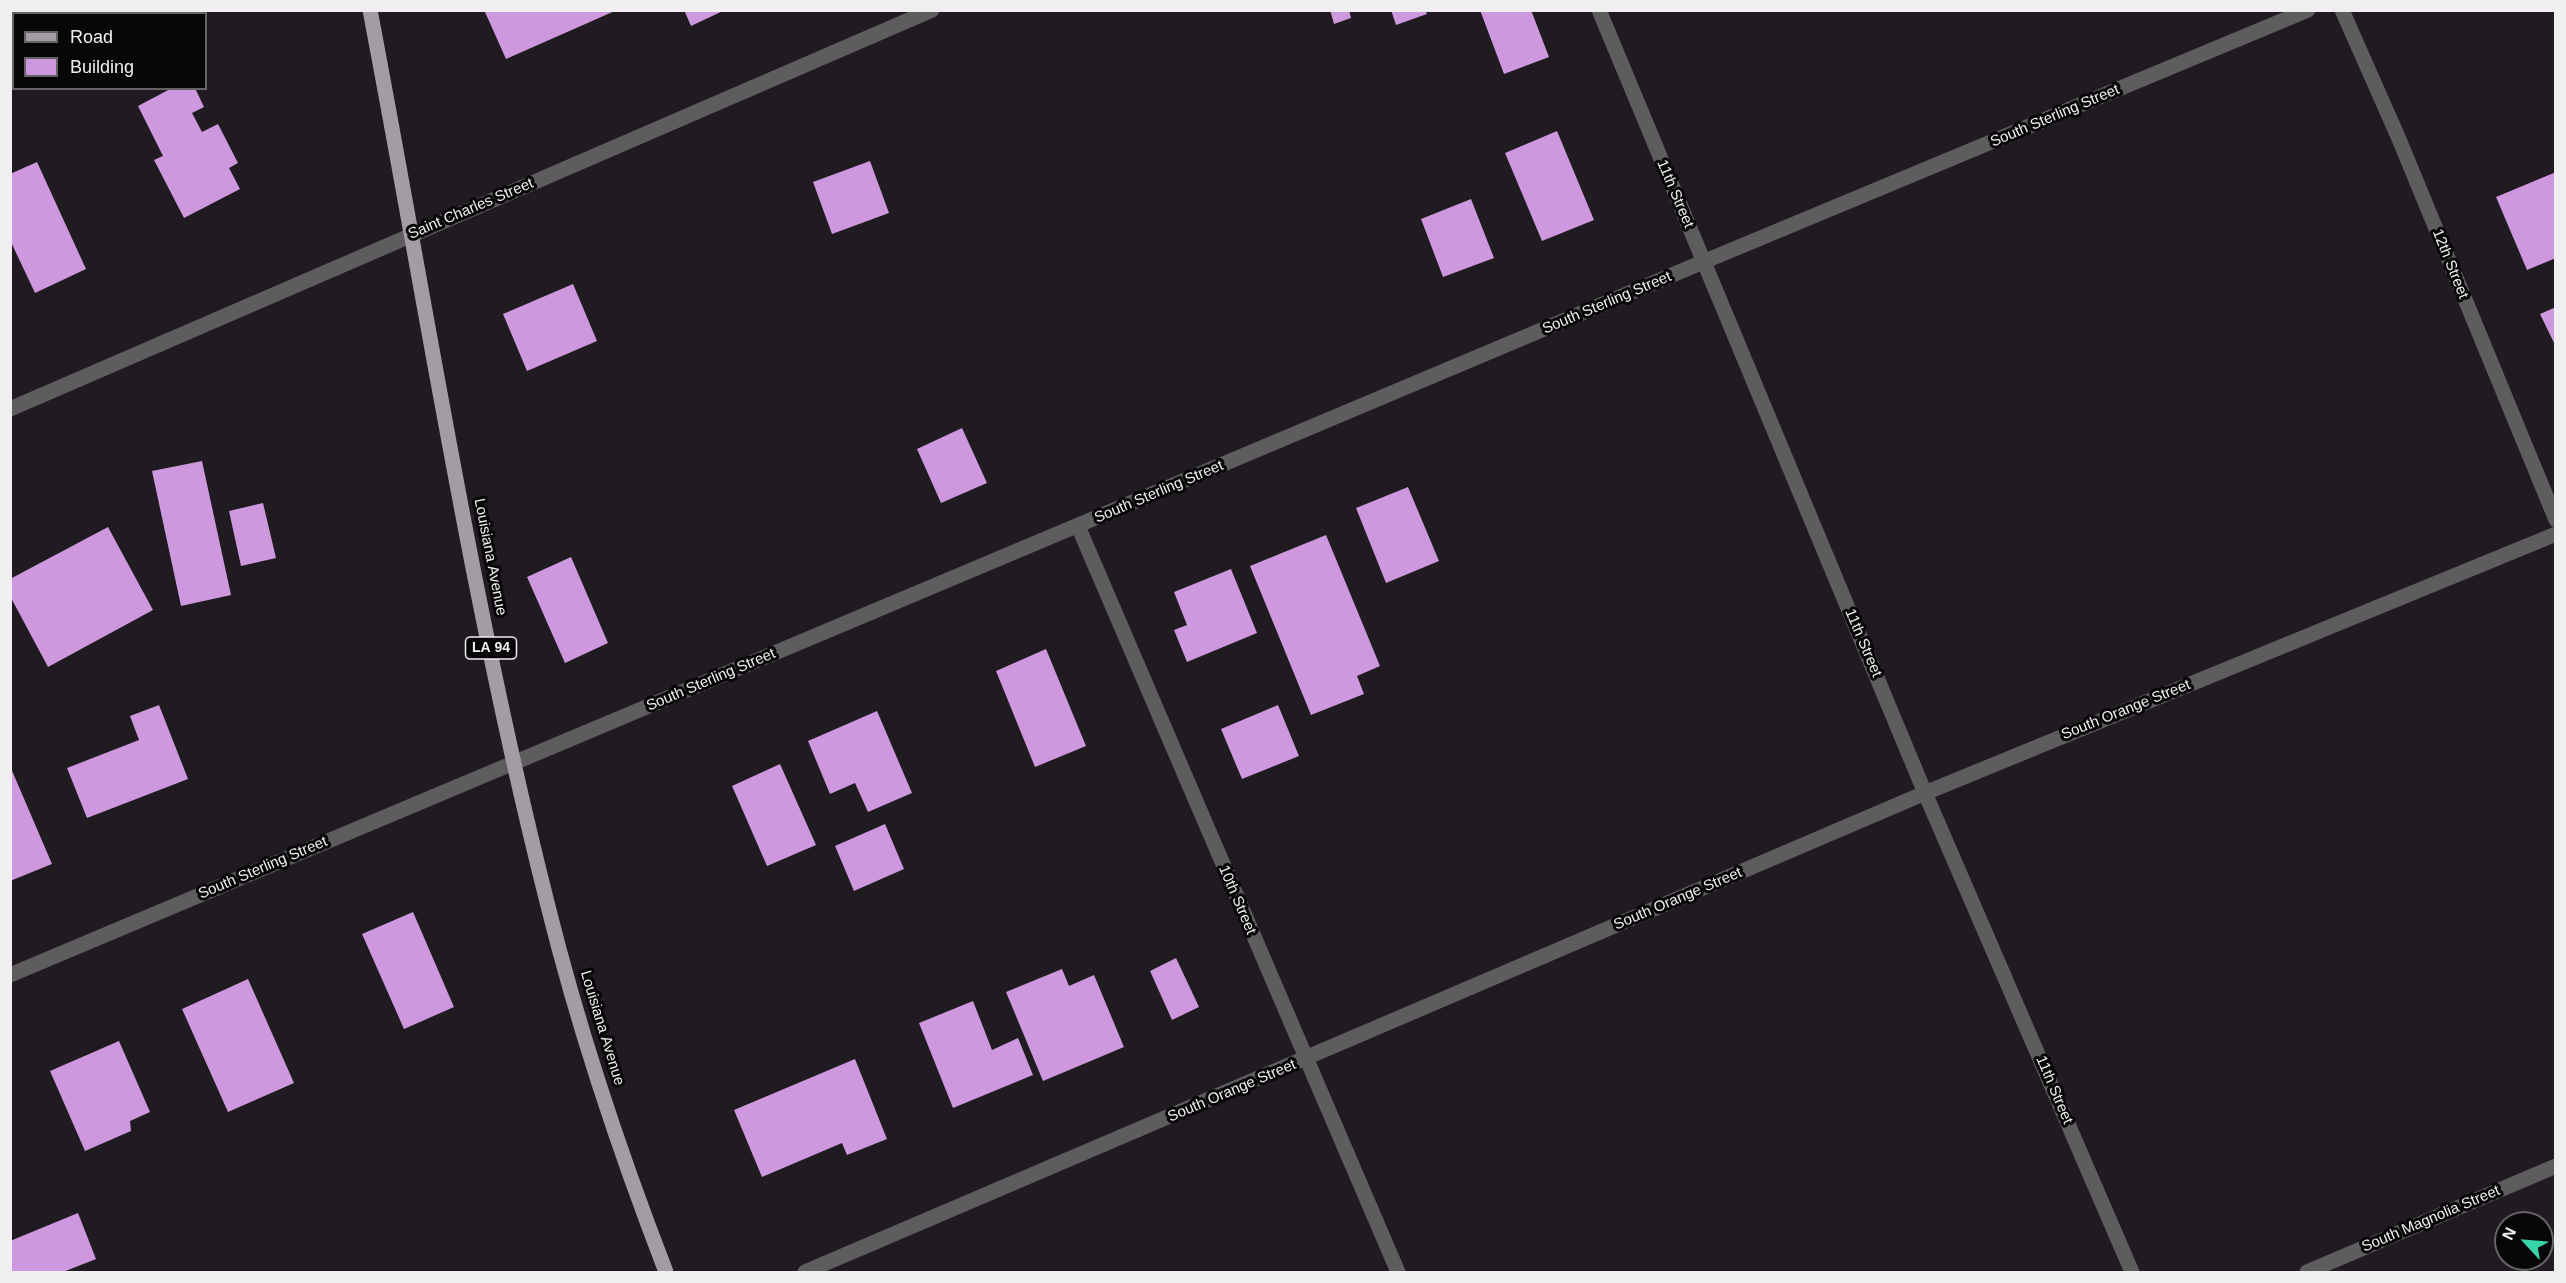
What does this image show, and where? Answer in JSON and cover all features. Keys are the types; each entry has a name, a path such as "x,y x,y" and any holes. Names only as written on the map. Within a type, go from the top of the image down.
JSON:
{"main road":[{"name":"Louisiana Avenue","path":"370,10 469,548 548,908 591,1057 632,1184 666,1272"}],"street":[{"name":"Saint Charles Street","path":"10,409 932,10"},
{"name":"11th Street","path":"1599,10 1925,792 2132,1272"},
{"name":"South Sterling Street","path":"10,975 2308,10"},
{"name":"12th Street","path":"2342,10 2399,139 2556,520"},
{"name":"10th Street","path":"1078,526 1398,1272"},
{"name":"South Orange Street","path":"805,1272 1925,792 2556,534"},
{"name":"South Magnolia Street","path":"2307,1272 2556,1166"}],"building":[{"path":"489,10 617,10 506,59 485,12"},
{"path":"684,10 725,10 691,26"},
{"path":"1330,10 1349,10 1351,18 1334,24"},
{"path":"1391,10 1425,10 1427,14 1396,25"},
{"path":"1480,10 1531,10 1549,57 1504,74"},
{"path":"168,90 196,90 204,107 192,113 202,132 218,124 238,163 229,168 240,189 184,218 154,160 163,156 138,106"},
{"path":"1557,131 1594,220 1542,241 1505,153"},
{"path":"870,161 889,213 832,234 813,182"},
{"path":"37,162 86,269 35,293 10,240 10,174"},
{"path":"2556,172 2556,258 2527,270 2496,197"},
{"path":"1471,199 1494,258 1443,277 1421,219"},
{"path":"573,284 597,341 527,371 503,314"},
{"path":"2556,307 2556,347 2540,314"},
{"path":"962,428 987,483 941,503 917,449"},
{"path":"202,461 231,595 181,606 152,471"},
{"path":"1408,487 1439,561 1386,583 1356,508"},
{"path":"263,503 276,558 241,566 229,511"},
{"path":"108,527 153,610 48,667 10,596 10,579"},
{"path":"1326,535 1380,666 1357,676 1364,694 1311,715 1250,566"},
{"path":"571,557 608,643 565,663 527,577"},
{"path":"1231,569 1257,633 1187,662 1174,630 1187,625 1174,592"},
{"path":"1046,649 1086,746 1035,767 996,671"},
{"path":"159,705 188,779 87,818 67,768 139,740 130,716"},
{"path":"1278,705 1299,756 1242,779 1221,729"},
{"path":"877,711 912,793 868,812 855,783 830,794 808,741"},
{"path":"780,764 816,845 767,866 732,786"},
{"path":"10,766 52,864 10,881"},
{"path":"885,824 904,869 854,891 835,846"},
{"path":"413,912 454,1007 404,1029 362,934"},
{"path":"1176,958 1199,1007 1172,1020 1150,971"},
{"path":"1062,969 1069,986 1094,975 1124,1047 1043,1081 1006,992"},
{"path":"248,979 294,1083 228,1112 182,1009"},
{"path":"973,1001 992,1050 1018,1038 1033,1075 953,1108 919,1023"},
{"path":"119,1041 150,1112 130,1121 131,1131 85,1151 50,1071"},
{"path":"855,1059 887,1139 847,1155 842,1143 762,1177 734,1110"},
{"path":"78,1213 96,1259 63,1272 10,1272 10,1241"}]}
